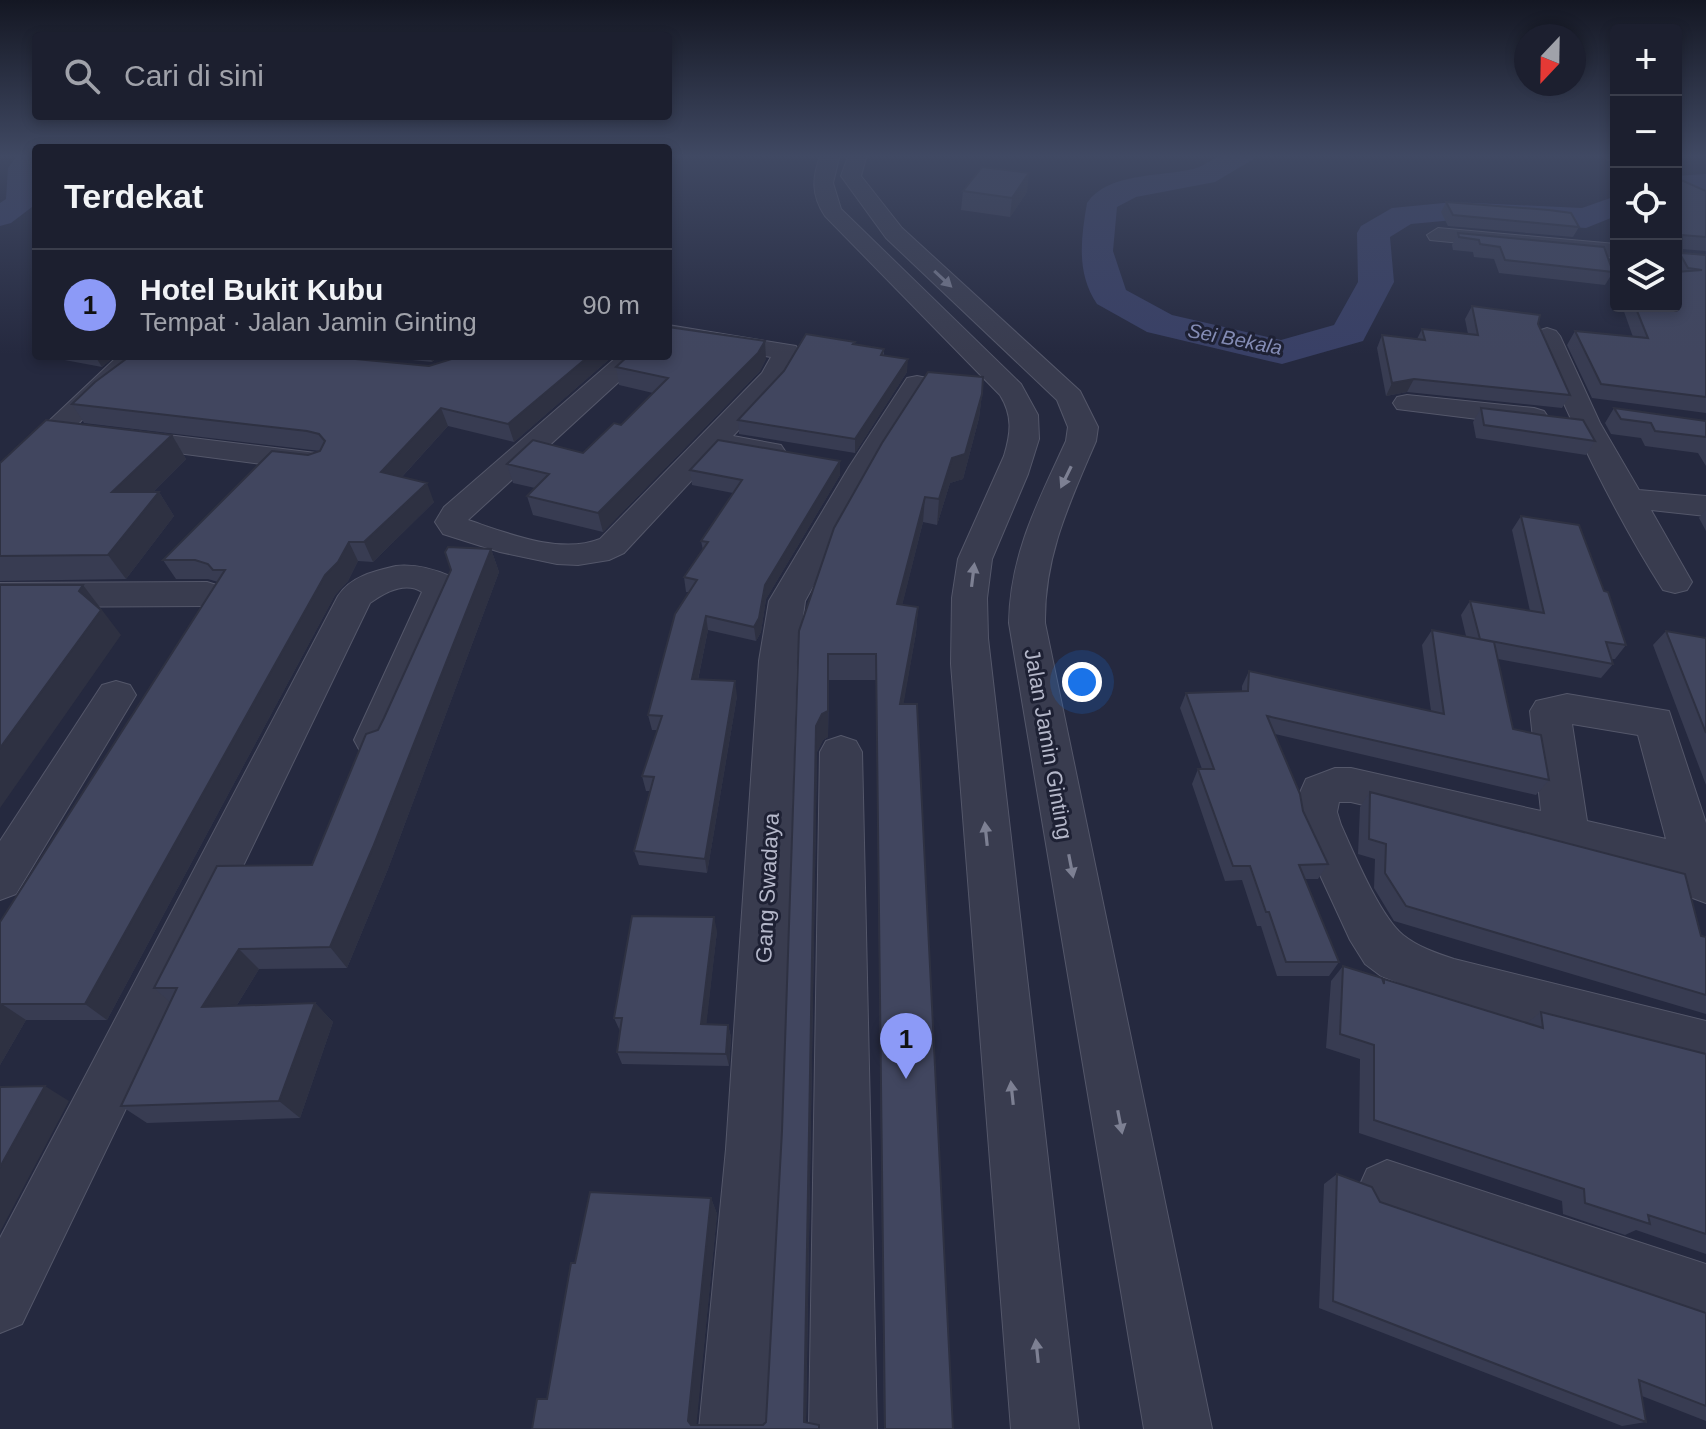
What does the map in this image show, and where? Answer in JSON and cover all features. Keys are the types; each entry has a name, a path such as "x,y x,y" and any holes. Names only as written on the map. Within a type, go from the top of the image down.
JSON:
{"street":[{"path":"841,221 1011,390 1022,409 1026,425 1012,471 976,557 968,612 970,664 1045,1429"},
{"name":"Jalan Jamin Ginting","path":"884,221 1070,397 1083,427 1075,458 1045,524 1030,574 1027,623 1178,1429"},
{"path":"1438,235 1610,250"},
{"path":"629,360 455,514 451,522 455,527 521,546 574,555 601,554 620,538 773,377 787,352 672,334"},
{"path":"1547,336 1592,415 1626,498 1675,582"},
{"path":"0,484 129,360"},
{"name":"Gang Swadaya","path":"733,1429 754,1149 782,632 787,601 849,464 917,384"},
{"path":"1407,403 1592,415"},
{"path":"54,431 316,462"},
{"path":"712,441 803,457"},
{"path":"1626,498 1706,506"},
{"path":"0,1302 356,596 381,579 429,579 440,585 440,592 374,740"},
{"path":"0,595 207,594"},
{"path":"0,880 116,695"},
{"path":"1566,832 1550,711 1656,708 1701,874"},
{"path":"841,752 843,1429"},
{"path":"1701,874 1566,832 1351,785 1335,785 1321,791 1315,813 1367,927 1379,945 1391,955 1418,970 1454,982 1706,1047"},
{"path":"1387,1189 1706,1295"}],"building":[{"path":"1513,221 1575,221 1579,227"},
{"path":"1682,221 1706,221 1706,237 1682,235"},
{"path":"1458,233 1604,247 1610,272 1505,260 1500,247 1459,237"},
{"path":"1682,253 1706,255 1706,397 1601,384 1575,331 1648,338 1637,312 1682,312 1682,272 1702,270 1688,268"},
{"path":"1472,306 1540,315 1538,324 1570,395 1414,379 1392,383 1382,335 1425,340 1422,329 1478,335"},
{"path":"672,328 765,341 758,353 598,513 527,496 549,474 507,464 533,440 583,453 614,423 621,425 668,378 616,367 624,360 672,360"},
{"path":"806,334 884,349 881,355 908,359 855,439 738,420 784,371"},
{"path":"125,360 366,360 429,366 448,360 584,360 508,424 441,408 381,472 427,483 364,542 349,542 338,562 325,575 85,1004 2,1004 0,1007 0,922 225,570 213,570 208,564 195,560 163,560 272,451 308,455 320,451 325,441 319,434 307,431 72,404"},
{"path":"928,372 983,377 982,394 965,454 952,458 939,499 925,497 897,604 918,607 900,704 917,704 953,1429 885,1429 876,654 828,654 828,711 822,714 816,726 804,1422 819,1425 819,1429 532,1429 537,1399 547,1399 571,1263 575,1263 590,1192 711,1198 688,1421 691,1425 763,1425 766,1422 782,1131 799,631 834,528 882,443"},
{"path":"1481,408 1583,420 1595,441 1484,425"},
{"path":"1614,408 1706,421 1706,437 1655,431 1651,423 1621,419"},
{"path":"46,420 172,435 112,492 159,492 108,555 0,556 0,463"},
{"path":"718,440 840,461 765,585 759,618 754,627 706,616 692,679 735,681 705,859 634,851 654,777 642,776 662,716 648,715 675,614 697,580 684,577 708,542 701,541 742,480 690,470"},
{"path":"1521,516 1579,525 1604,591 1608,592 1626,645 1606,642 1613,664 1480,639 1470,601 1544,613"},
{"path":"448,547 491,549 330,947 239,949 202,1007 315,1003 279,1101 121,1106 177,988 154,988 217,866 312,865 366,734 378,730 451,570 445,552"},
{"path":"0,585 83,585 79,591 101,610 0,748"},
{"path":"1432,630 1494,642 1513,729 1541,735 1549,780 1267,716 1300,794 1303,811 1328,864 1299,865 1339,962 1286,962 1250,866 1233,866 1198,769 1214,769 1186,693 1248,691 1249,671 1444,714"},
{"path":"1666,631 1706,638 1706,733"},
{"path":"1370,792 1685,874 1701,936 1706,937 1706,995 1406,906 1385,873 1386,844 1369,839"},
{"path":"632,916 714,917 701,1024 728,1025 726,1054 617,1052 622,1018 614,1018"},
{"path":"1343,966 1382,978 1384,984 1384,979 1543,1028 1541,1012 1706,1054 1706,1234 1648,1215 1650,1224 1585,1203 1584,1189 1374,1120 1374,1045 1340,1034"},
{"path":"45,1086 0,1167 0,1087"},
{"path":"1337,1174 1372,1187 1380,1202 1706,1313 1706,1406 1639,1380 1646,1422 1333,1301"}],"waterway":[{"name":"Sei Bekala","path":"1100,221 1096,251 1110,296 1160,324 1282,352 1349,333 1376,282 1373,233 1394,221"}],"place":[{"name":"Hotel Bukit Kubu","path":"906,1079"}]}
